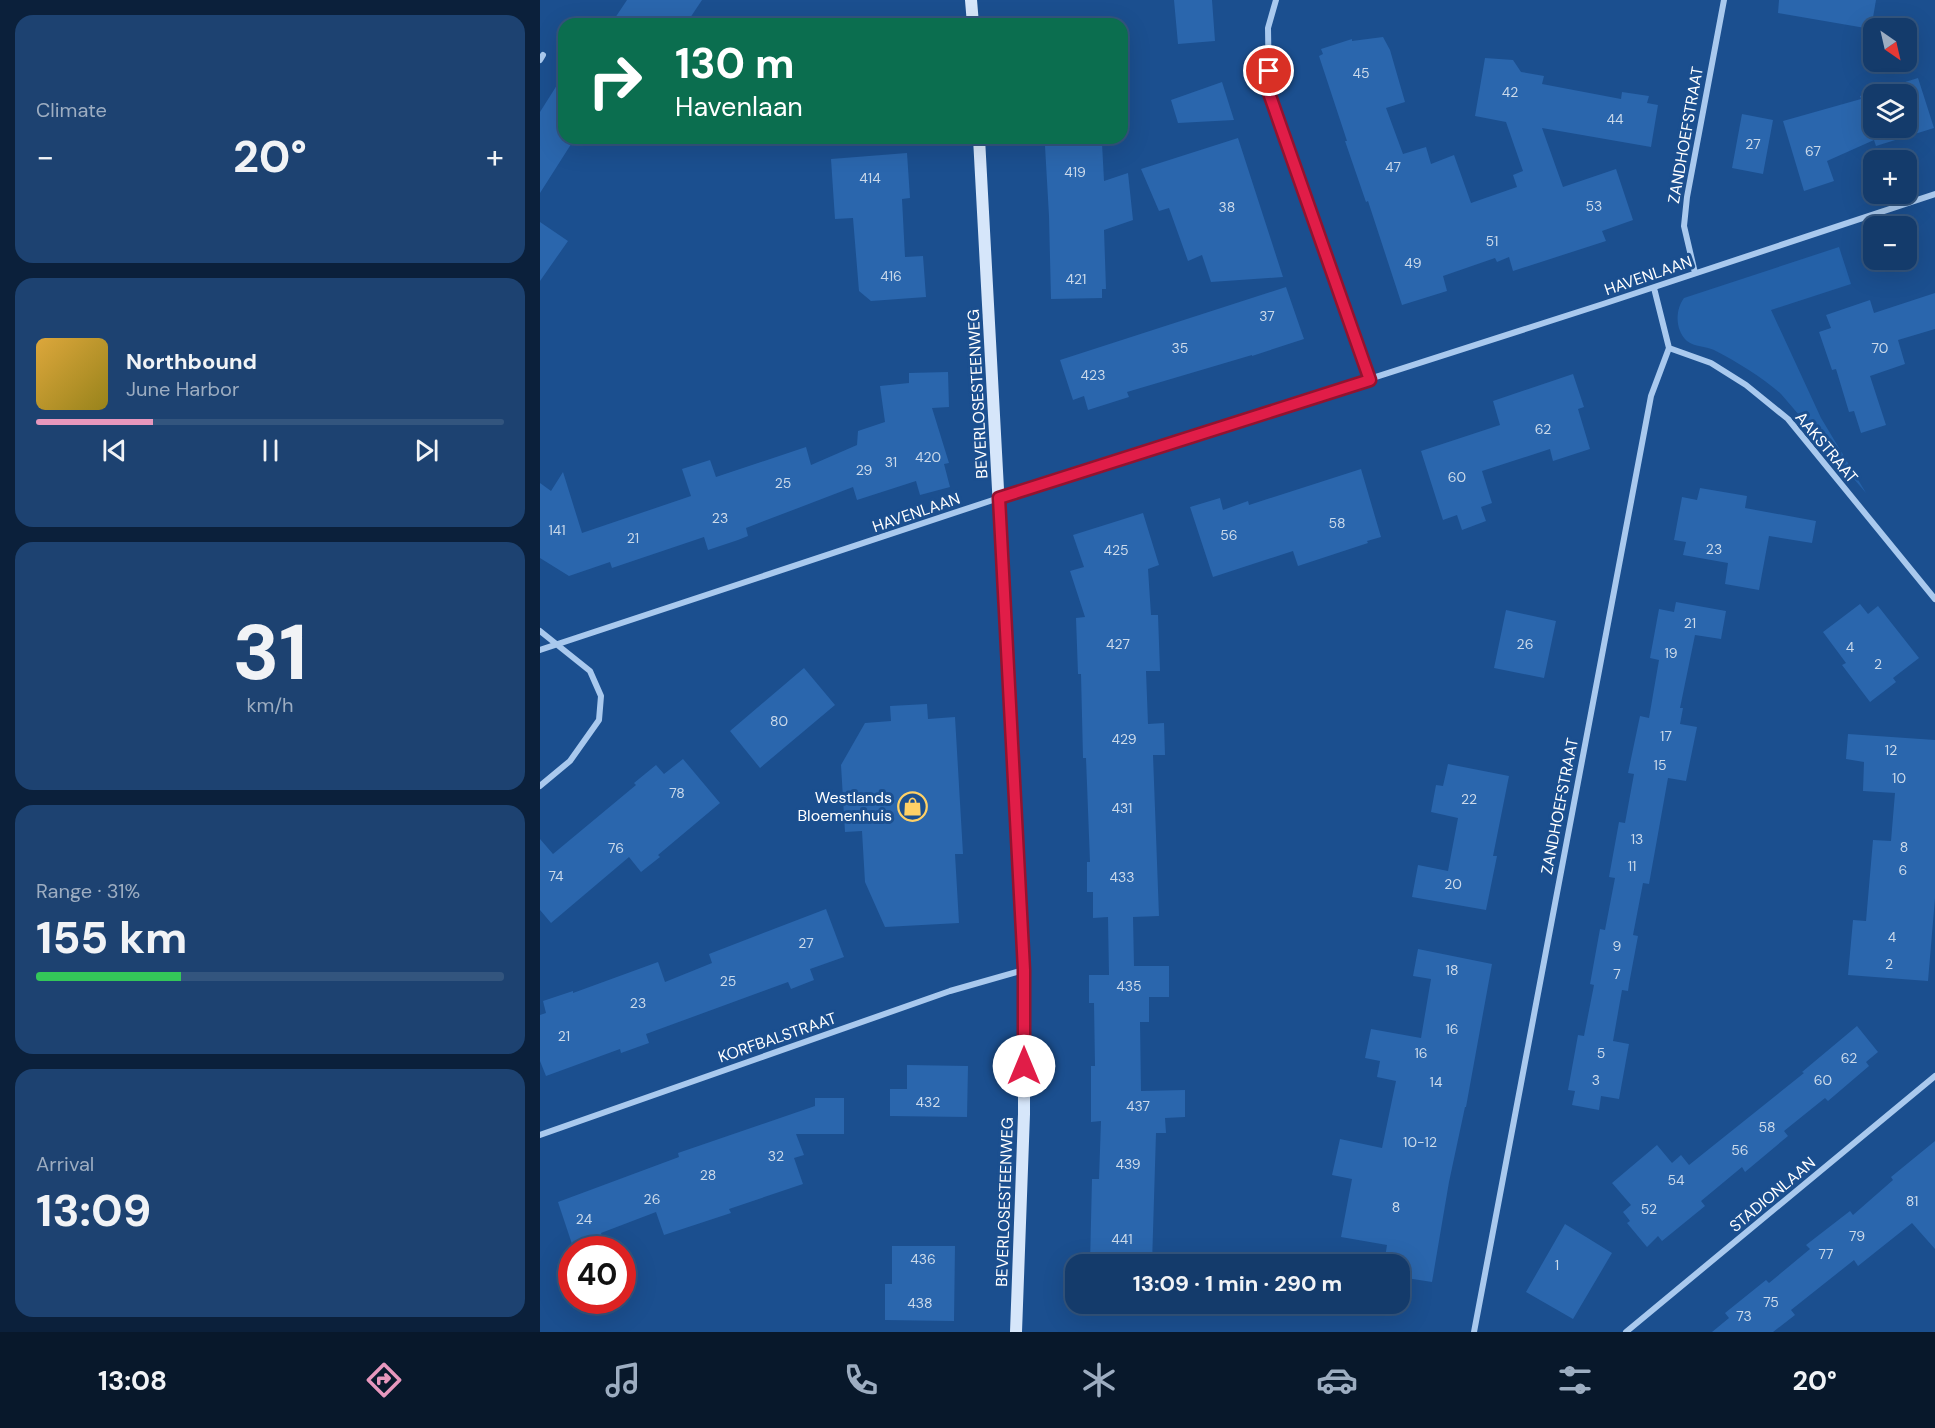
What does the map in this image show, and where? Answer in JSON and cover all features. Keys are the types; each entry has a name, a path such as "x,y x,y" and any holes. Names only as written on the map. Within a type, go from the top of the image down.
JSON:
{"street":[{"path":"971,0 972,18"},
{"path":"1276,0 1268,28 1269,93 1370,380"},
{"name":"ZANDHOEFSTRAAT","path":"1695,273 1684,226 1687,197 1724,0"},
{"name":"BEVERLOSESTEENWEG","path":"979,144 1024,970 1024,1114 1016,1332"},
{"name":"HAVENLAAN","path":"540,650 999,498 1654,288 1935,194"},
{"path":"1654,288 1669,348"},
{"name":"ZANDHOEFSTRAAT","path":"1474,1332 1651,396 1669,348"},
{"name":"AAKSTRAAT","path":"1669,348 1711,363 1746,386 1788,419 1935,599"},
{"path":"540,631 590,670 601,696 599,720 570,761 540,786"},
{"name":"KORFBALSTRAAT","path":"540,1135 950,991 1024,970"},
{"name":"STADIONLAAN","path":"1626,1332 1935,1076"}],"shaded area":[{"path":"1839,247 1851,284 1771,310 1821,418 1866,493 1781,394 1732,360 1714,350 1687,341 1678,326 1679,308 1684,298"}],"building":[{"path":"627,0 702,0 690,18 615,18"},
{"path":"1174,0 1212,0 1215,41 1178,44"},
{"path":"1779,0 1876,0 1873,18 1863,18 1863,28 1778,13"},
{"path":"1383,37 1390,50 1405,102 1386,108 1403,154 1426,147 1431,164 1454,155 1471,203 1517,187 1513,175 1523,171 1506,122 1475,116 1485,58 1513,60 1521,72 1544,76 1542,84 1621,99 1622,92 1649,96 1647,103 1658,105 1651,147 1542,128 1563,187 1616,169 1633,220 1602,231 1606,241 1513,271 1509,257 1497,262 1495,258 1443,276 1447,291 1402,305 1368,201 1366,202 1345,141 1347,141 1319,56 1323,54 1321,49 1352,39 1352,41"},
{"path":"1918,78 1934,128 1917,133 1917,84 1899,84"},
{"path":"1222,82 1234,120 1178,123 1171,100"},
{"path":"558,84 558,144 571,144 540,193 540,112"},
{"path":"1863,95 1863,138 1902,138 1876,146 1874,140 1827,161 1834,181 1804,191 1783,121 1861,99 1860,96"},
{"path":"1742,114 1773,120 1763,174 1732,168"},
{"path":"1238,138 1283,277 1211,282 1202,255 1188,261 1169,208 1159,211 1141,169"},
{"path":"1102,144 1104,181 1128,173 1133,220 1104,230 1106,289 1102,289 1102,298 1051,299 1045,146"},
{"path":"907,153 910,198 902,199 905,257 923,256 926,297 871,301 859,291 853,218 835,219 831,159"},
{"path":"540,222 568,241 540,281"},
{"path":"1286,287 1304,339 1127,392 1129,397 1088,410 1084,396 1073,400 1060,360"},
{"path":"1935,293 1935,329 1898,340 1905,364 1870,376 1886,425 1861,433 1854,411 1849,412 1836,369 1832,370 1819,332 1831,328 1826,315 1870,300 1874,313"},
{"path":"948,372 949,407 932,408 949,463 944,464 950,487 920,495 916,481 857,500 853,487 746,528 748,536 708,550 704,537 612,568 610,562 569,576 540,558 540,483 551,491 563,472 582,533 691,496 682,469 710,460 716,477 806,447 811,465 857,445 858,431 885,422 880,386 909,383 909,373"},
{"path":"1573,374 1584,407 1578,409 1590,449 1553,461 1550,449 1482,471 1492,503 1481,507 1486,521 1462,530 1457,515 1443,520 1421,451 1500,425 1493,401"},
{"path":"1361,469 1381,537 1298,566 1293,551 1213,577 1190,507 1220,498 1223,510 1248,501 1249,505"},
{"path":"1700,488 1747,496 1745,508 1816,521 1812,543 1769,536 1759,590 1725,584 1728,563 1683,555 1686,542 1674,540 1682,497 1697,500"},
{"path":"1143,513 1159,565 1148,569 1151,615 1158,615 1160,671 1146,671 1148,724 1164,723 1165,755 1153,755 1159,916 1133,917 1134,966 1169,966 1169,997 1149,997 1149,1022 1140,1022 1141,1091 1185,1090 1185,1117 1165,1118 1166,1133 1156,1133 1152,1254 1090,1254 1092,1179 1099,1179 1101,1121 1091,1122 1091,1066 1095,1066 1094,1003 1089,1003 1089,975 1109,975 1108,917 1093,918 1093,892 1087,892 1087,862 1090,862 1086,758 1083,758 1081,674 1078,674 1076,618 1085,617 1070,571 1084,567 1073,535"},
{"path":"1676,602 1726,611 1721,639 1695,635 1680,708 1683,708 1680,724 1697,727 1686,781 1668,778 1649,884 1643,883 1633,935 1638,936 1628,991 1622,990 1613,1041 1629,1044 1619,1099 1601,1096 1599,1110 1572,1105 1575,1091 1568,1090 1578,1035 1584,1036 1594,985 1590,984 1600,929 1605,930 1615,878 1609,877 1619,822 1625,823 1634,774 1628,773 1640,716 1649,718 1659,660 1650,658 1659,609 1674,612"},
{"path":"1860,604 1868,614 1878,606 1919,658 1893,678 1896,682 1870,702 1842,665 1846,663 1823,632"},
{"path":"1506,610 1556,621 1544,678 1494,668"},
{"path":"804,668 835,705 760,768 730,731"},
{"path":"927,704 928,719 955,717 963,854 955,854 959,923 885,927 865,882 862,831 845,832 841,765 865,723 891,721 890,706"},
{"path":"1848,734 1935,740 1935,898 1928,981 1848,975 1853,920 1866,921 1873,840 1891,841 1895,793 1863,791 1864,762 1846,759"},
{"path":"683,759 720,803 641,872 629,857 551,923 540,910 540,839 553,854 636,785 634,783 656,765 664,774"},
{"path":"1448,764 1509,776 1493,856 1497,856 1486,910 1412,897 1418,865 1448,871 1458,818 1431,812 1436,785 1443,786"},
{"path":"826,909 844,957 810,969 814,980 791,989 788,982 646,1034 649,1043 621,1053 620,1049 546,1076 540,1061 540,1015 546,1013 543,1001 573,991 573,993 658,962 665,982 712,963 709,954"},
{"path":"1418,949 1492,964 1466,1107 1449,1182 1432,1282 1410,1279 1410,1254 1386,1254 1387,1245 1341,1237 1352,1179 1332,1175 1340,1139 1382,1148 1396,1081 1377,1077 1380,1061 1365,1058 1371,1029 1421,1038 1431,979 1413,976"},
{"path":"1857,1026 1878,1052 1866,1062 1869,1066 1828,1101 1825,1098 1784,1131 1788,1136 1745,1172 1742,1167 1701,1201 1705,1206 1662,1241 1658,1236 1647,1247 1627,1223 1630,1221 1623,1212 1631,1205 1612,1183 1657,1145 1672,1163 1681,1155 1689,1165 1804,1073 1802,1072"},
{"path":"907,1065 968,1066 967,1117 890,1116 890,1089 907,1089"},
{"path":"815,1098 844,1098 844,1134 796,1134 804,1155 794,1158 803,1184 729,1209 731,1213 664,1235 656,1212 601,1233 602,1236 569,1236 558,1202 679,1157 678,1153 815,1106"},
{"path":"1935,1141 1935,1249 1912,1223 1858,1266 1854,1260 1791,1310 1795,1315 1773,1332 1712,1332 1729,1318 1725,1313 1766,1280 1769,1283 1810,1249 1806,1245 1850,1211 1853,1215 1893,1180 1891,1177"},
{"path":"1565,1224 1612,1253 1573,1319 1526,1292"},
{"path":"892,1246 955,1246 954,1321 885,1320 885,1284 892,1284"}],"place":[{"name":"Westlands Bloemenhuis","path":"913,806"}],"route":[{"path":"1024,1066 1024,970 999,498 1370,380 1269,93 1269,71"}]}
